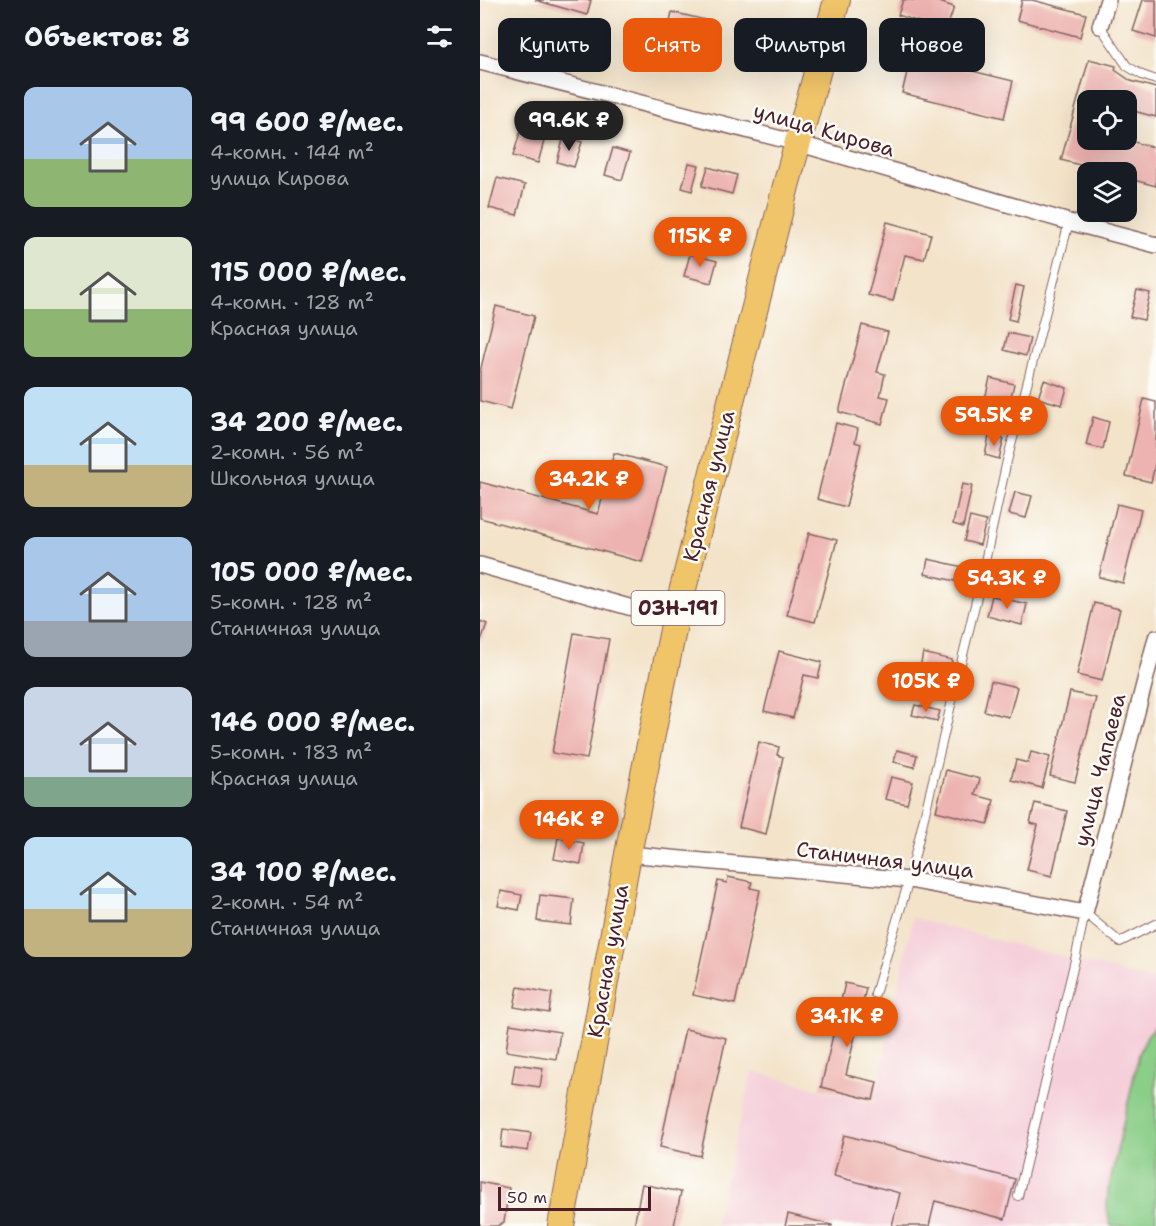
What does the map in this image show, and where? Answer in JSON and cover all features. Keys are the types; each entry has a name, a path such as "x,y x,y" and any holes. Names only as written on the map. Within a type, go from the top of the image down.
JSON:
{"main road":[{"name":"Красная улица","path":"561,1226 628,854 675,620 797,143 837,0"}],"street":[{"path":"1100,26 1108,0"},
{"name":"улица Кирова","path":"480,62 797,143 1156,245"},
{"path":"480,565 675,620"},
{"name":"улица Чапаева","path":"1085,913 1156,638"},
{"name":"Станичная улица","path":"628,854 909,880 1085,913"}],"lane":[{"path":"1100,26 1126,66 1156,80"},
{"path":"875,994 909,880 1006,465 1069,222"},
{"path":"1018,1196 1076,960 1085,913"},
{"name":"Станичная улица","path":"1085,913 1120,942 1156,924"}],"shaded area":[{"path":"913,918 1156,981 1156,1226 715,1226 752,1071 874,1103"}],"green space":[{"path":"1156,1026 1156,1226 1111,1226 1107,1210 1108,1191 1139,1054 1147,1036"}],"building":[{"path":"535,0 591,0 587,15"},
{"path":"903,0 933,0 954,7 950,18 907,18 898,15"},
{"path":"1022,0 1032,0 1086,14 1080,37 1017,20"},
{"path":"1143,0 1156,0 1156,38 1133,31"},
{"path":"672,12 697,18 671,18"},
{"path":"1089,59 1116,66 1115,70 1131,81 1156,88 1156,117 1137,112 1137,90 1080,90"},
{"path":"907,72 976,72 1013,81 1004,118 902,93"},
{"path":"1077,102 1077,150 1137,150 1137,143 1156,148 1156,186 1137,181 1137,162 1077,162 1077,164 1061,160"},
{"path":"525,116 549,123 538,163 513,156"},
{"path":"564,136 582,142 574,167 557,162"},
{"path":"613,148 630,153 622,180 605,175"},
{"path":"689,163 699,165 692,191 682,188"},
{"path":"708,167 737,175 732,194 702,186"},
{"path":"497,178 525,185 517,215 489,208"},
{"path":"887,222 931,234 924,259 905,255 893,301 868,295"},
{"path":"690,254 717,261 711,283 684,276"},
{"path":"1016,285 1024,287 1016,321 1008,319"},
{"path":"1137,290 1150,293 1144,320 1130,317"},
{"path":"496,306 534,316 511,409 480,401 480,372"},
{"path":"862,325 888,332 877,372 885,374 880,396 889,398 882,424 839,412"},
{"path":"1008,333 1030,338 1026,356 1004,350"},
{"path":"990,378 1014,384 1009,405 985,399"},
{"path":"1044,380 1067,388 1062,405 1038,398"},
{"path":"1144,399 1156,402 1156,461 1151,482 1126,476"},
{"path":"1093,417 1109,422 1103,449 1086,445"},
{"path":"836,423 858,429 855,442 861,444 846,507 817,499"},
{"path":"989,436 1004,439 999,459 985,455"},
{"path":"614,453 667,467 642,562 480,518 480,482 598,514"},
{"path":"962,484 972,486 963,527 953,524"},
{"path":"1015,492 1032,496 1026,518 1009,514"},
{"path":"1117,504 1141,510 1123,583 1099,577"},
{"path":"970,517 986,521 980,545 964,541"},
{"path":"809,533 837,540 815,622 787,615"},
{"path":"928,559 972,569 968,584 925,574"},
{"path":"992,596 1027,604 1022,625 987,616"},
{"path":"1094,603 1120,609 1102,681 1077,675"},
{"path":"480,621 487,624 480,643"},
{"path":"574,633 609,639 587,759 552,753"},
{"path":"779,651 822,662 818,678 804,675 793,718 764,711"},
{"path":"923,653 952,660 949,674 920,668"},
{"path":"991,681 1017,687 1009,717 984,711"},
{"path":"1070,692 1096,698 1075,782 1050,776"},
{"path":"915,705 940,711 937,721 912,715"},
{"path":"759,742 779,747 777,755 783,757 766,834 739,827"},
{"path":"897,750 917,755 914,767 894,762"},
{"path":"1031,752 1050,757 1042,788 1011,780 1016,760 1028,763"},
{"path":"946,770 980,779 975,795 994,800 988,824 936,811"},
{"path":"891,777 913,782 907,804 885,799"},
{"path":"1035,803 1067,811 1052,876 1027,870 1038,825 1030,823"},
{"path":"558,838 584,843 581,864 554,859"},
{"path":"728,877 752,882 750,888 760,890 735,1004 693,995 718,881 727,883"},
{"path":"501,891 522,895 519,910 498,906"},
{"path":"540,895 574,899 571,925 537,921"},
{"path":"845,983 866,988 846,1075 877,1082 873,1100 821,1087"},
{"path":"518,987 552,993 549,1013 514,1007"},
{"path":"510,1024 560,1032 556,1059 506,1051"},
{"path":"685,1029 726,1038 700,1156 660,1147"},
{"path":"515,1064 543,1068 540,1087 512,1083"},
{"path":"503,1129 531,1133 528,1151 501,1147"},
{"path":"844,1135 1015,1179 1005,1219 935,1201 929,1226 892,1226 900,1193 834,1176"},
{"path":"480,1182 509,1188 504,1222 497,1226 480,1226"},
{"path":"642,1184 681,1192 674,1226 634,1226"},
{"path":"788,1214 832,1225 832,1226 785,1226"}]}
